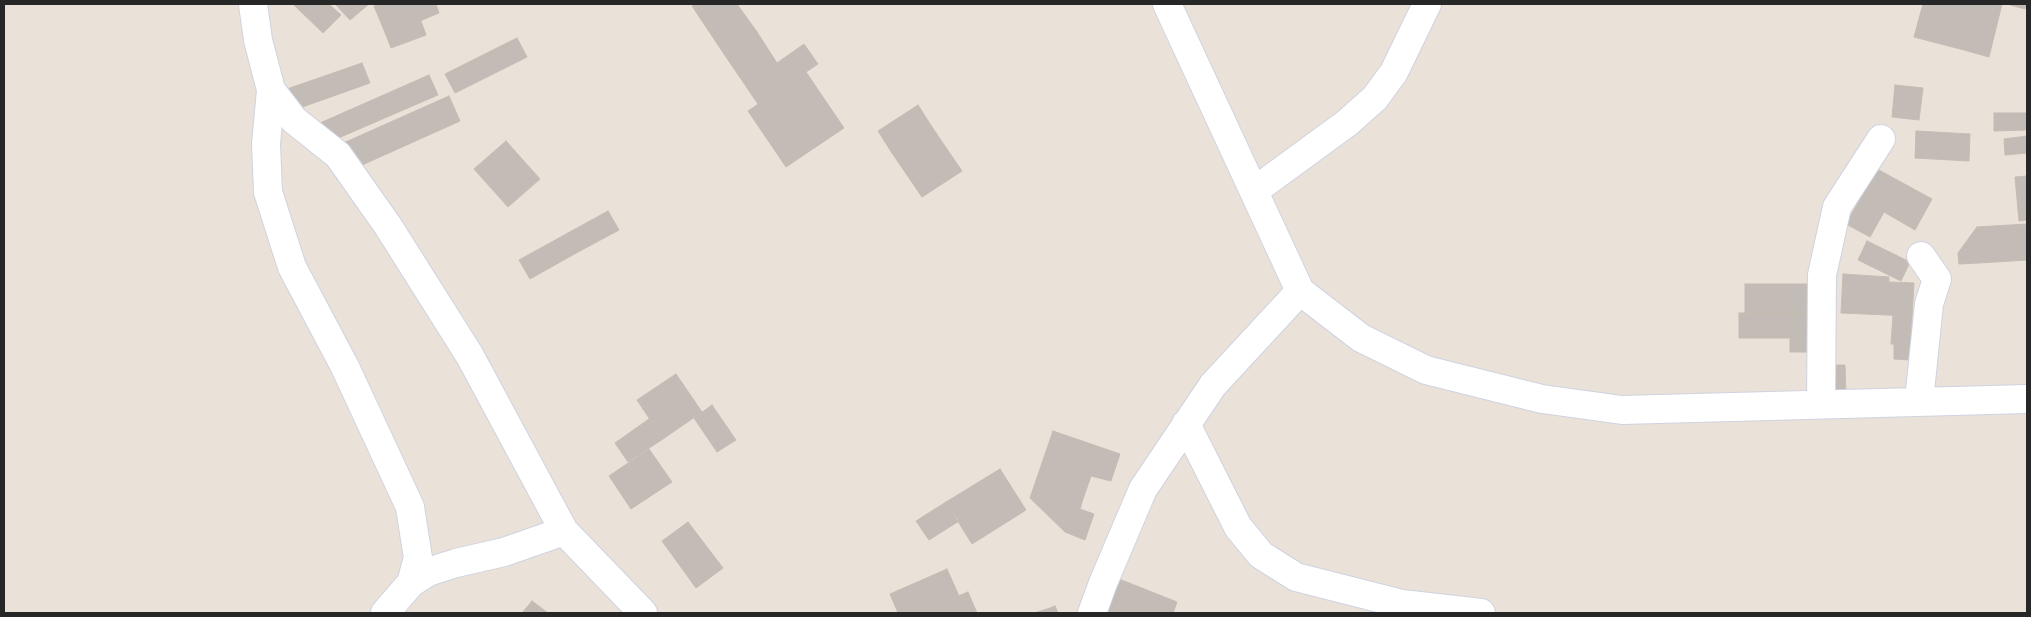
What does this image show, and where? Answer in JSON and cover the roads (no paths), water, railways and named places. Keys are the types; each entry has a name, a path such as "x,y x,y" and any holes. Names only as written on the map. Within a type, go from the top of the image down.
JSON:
{"street":[{"path":"253,4 258,40 271,90 266,144 268,192 292,267 345,368 410,507 418,558 411,583"},
{"path":"1167,4 1300,291 1361,338 1426,370 1542,399 1622,410 2027,399"},
{"path":"1254,191 1347,123 1375,98 1394,72 1428,4"},
{"path":"271,90 294,120 338,155 388,226 470,356 564,531 643,613"},
{"path":"1821,404 1822,275 1837,208 1881,139"},
{"path":"1919,402 1929,304 1937,279 1921,256"},
{"path":"1092,613 1102,582 1143,489 1213,385 1300,291"},
{"path":"1186,424 1238,527 1261,555 1296,577 1402,604 1481,613"},
{"path":"385,613 411,583 437,569 504,552 564,531"}]}
